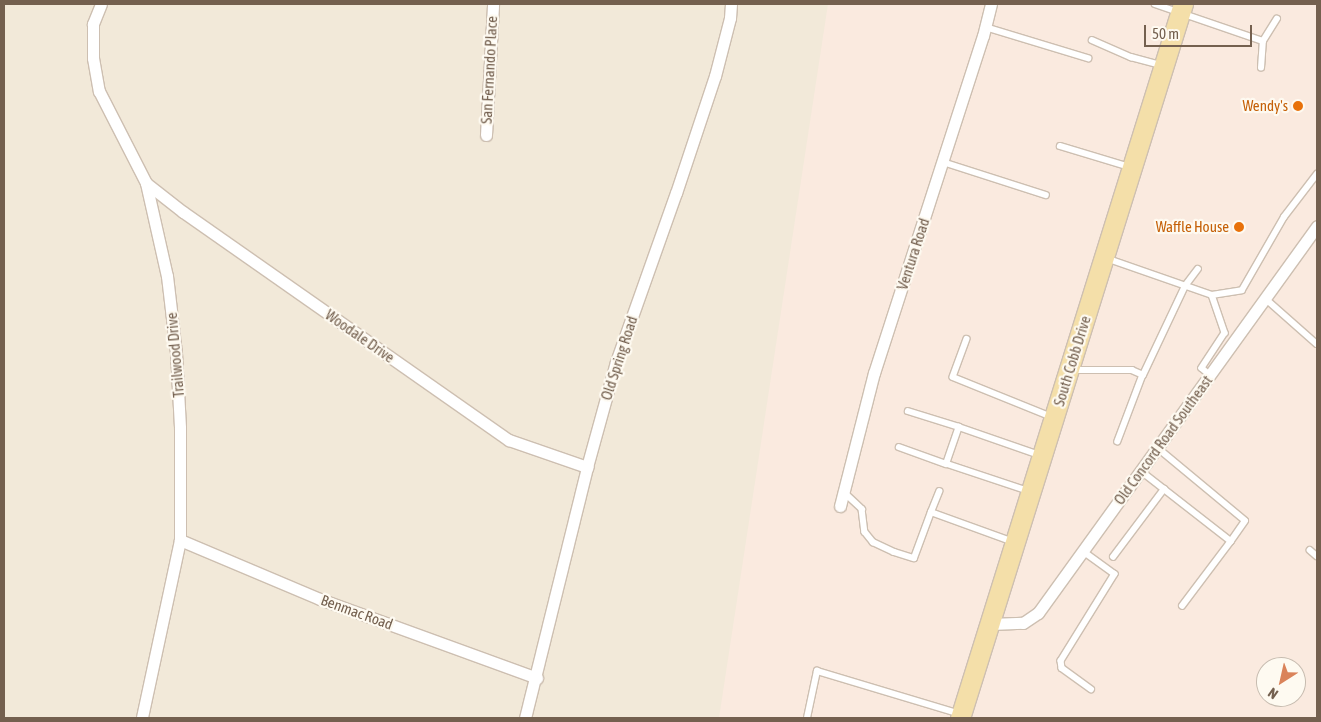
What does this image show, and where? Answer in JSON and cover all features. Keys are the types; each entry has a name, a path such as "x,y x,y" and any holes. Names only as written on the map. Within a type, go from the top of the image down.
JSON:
{"main road":[{"name":"South Cobb Drive","path":"961,716 1182,8"}],"street":[{"name":"Trailwood Drive","path":"101,4 93,24 93,58 99,90 146,183 168,276 176,352 180,428 180,540 142,718"},
{"name":"San Fernando Place","path":"486,136 493,4"},
{"name":"Old Spring Road","path":"525,718 537,678 587,467 616,362 715,76 730,18 731,4"},
{"name":"Ventura Road","path":"840,506 874,373 943,162 991,4"},
{"name":"Woodale Drive","path":"146,183 183,212 509,440 587,467"},
{"name":"Old Concord Road Southeast","path":"990,624 1024,624 1038,613 1317,226"},
{"name":"Benmac Road","path":"180,540 320,598 537,678"}],"lane":[{"path":"1155,4 1182,8 1263,41"},
{"path":"1261,68 1263,41 1277,19"},
{"path":"985,27 1088,58"},
{"path":"1092,40 1131,57 1164,66"},
{"path":"1060,146 1132,168"},
{"path":"943,162 1046,195"},
{"path":"1104,257 1212,295 1242,290 1284,217 1317,174"},
{"path":"1118,441 1143,375 1185,286 1198,269"},
{"path":"1210,375 1202,368 1225,333 1212,295"},
{"path":"1265,298 1317,344"},
{"path":"967,339 953,377 1054,417"},
{"path":"1069,370 1132,370 1143,375"},
{"path":"908,411 1042,456"},
{"path":"946,464 958,427"},
{"path":"899,447 1031,493"},
{"path":"1157,448 1245,521 1182,606"},
{"path":"1141,470 1231,541"},
{"path":"1114,557 1164,489"},
{"path":"844,491 862,509 865,532 873,542 894,552 914,558 939,492"},
{"path":"931,512 1015,543"},
{"path":"1310,550 1317,556"},
{"path":"1083,551 1115,574 1061,661 1062,668 1090,689"},
{"path":"807,718 818,671 961,716"}],"shaded area":[{"path":"4,4 828,4 828,718 4,718"},
{"path":"828,4 1317,4 1317,718 719,718"}],"place":[{"name":"Wendy's","path":"1298,106"},
{"name":"Waffle House","path":"1239,227"}]}
